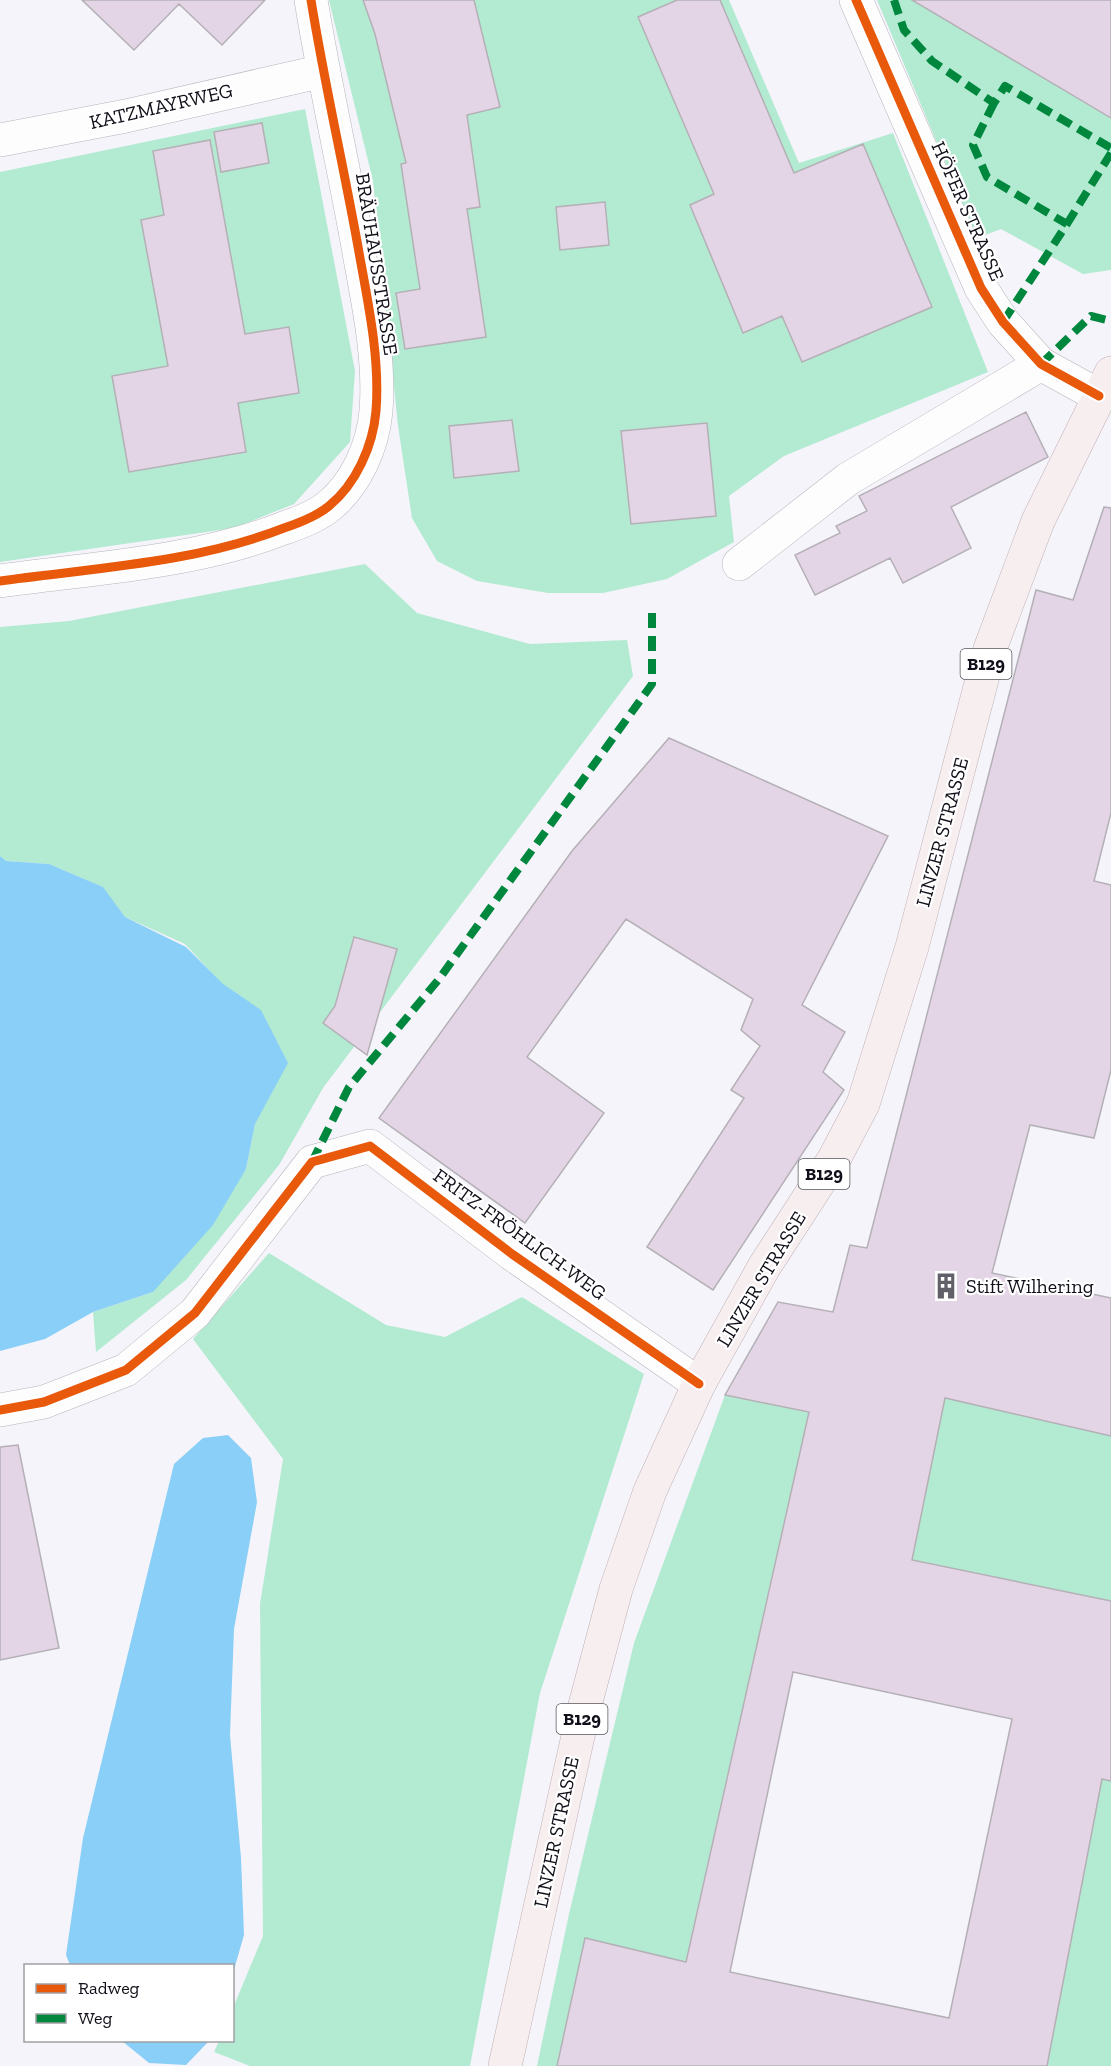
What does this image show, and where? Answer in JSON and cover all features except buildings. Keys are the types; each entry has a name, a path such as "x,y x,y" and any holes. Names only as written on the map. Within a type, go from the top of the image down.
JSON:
{"main road":[{"name":"LINZER STRASSE","path":"505,2066 584,1709 616,1589 650,1491 699,1384 764,1267 834,1159 863,1104 912,947 990,649 1038,521 1105,384"}],"street":[{"name":"BRÄUHAUSSTRASSE","path":"0,581 207,552 254,540 296,524 328,507 352,481 367,454 376,412 375,361 348,190 311,0"},
{"name":"HÖFER STRASSE","path":"856,0 981,288 1003,322 1041,364 1105,384"},
{"name":"KATZMAYRWEG","path":"0,140 126,116 323,71"},
{"path":"740,564 848,479 1041,364"},
{"name":"FRITZ-FRÖHLICH-WEG","path":"0,1410 44,1402 126,1370 195,1313 312,1162 370,1146 512,1254 699,1384"}],"green space":[{"path":"329,0 729,0 799,163 893,133 988,372 784,456 729,496 734,542 667,579 603,593 548,593 477,581 437,561 412,518 398,426 373,181"},
{"path":"877,0 1111,0 1111,270 1083,274 1001,229 977,238"},
{"path":"305,109 355,371 350,442 294,504 234,528 0,562 0,172"},
{"path":"365,564 417,613 530,644 627,640 633,676 323,1088 279,1165 186,1280 96,1352 93,1312 153,1292 246,1169 255,1124 221,983 185,944 125,917 102,887 49,864 6,861 0,856 0,627 69,621"},
{"path":"269,1253 386,1325 445,1337 522,1297 644,1374 540,1693 470,2066 250,2066 214,2052 219,2042 234,2042 234,2006 263,1936 260,1604 283,1459 193,1339"},
{"path":"725,1395 809,1412 662,2066 537,2066 569,1914 634,1643"},
{"path":"945,1398 1111,1436 1111,1601 912,1560"},
{"path":"1102,1779 1111,1781 1111,2066 1047,2066"}],"water":[{"path":"0,856 6,861 49,864 103,887 125,917 186,947 223,984 261,1010 288,1063 255,1124 246,1169 213,1225 153,1292 93,1312 45,1339 0,1351"},
{"path":"228,1435 251,1458 257,1502 234,1629 230,1735 241,1858 244,1935 234,1970 234,1964 70,1964 66,1955 83,1838 174,1464 203,1438"},
{"path":"123,2042 208,2042 186,2065 149,2063"}],"marked path":[{"path":"894,0 904,30 932,61 994,103 1005,86 1111,148"},
{"path":"994,103 973,145 987,177 1067,224 1003,322"},
{"path":"1067,224 1111,153"},
{"path":"1041,364 1091,316 1111,321"},
{"path":"312,1162 349,1087 439,979 652,684 652,610"}],"cycle path":[{"path":"0,581 144,563 250,540 302,521 324,510 339,497 362,463 371,438 376,411 375,354 370,315 311,0"},
{"path":"856,0 981,288 1003,322 1041,364 1099,396"},
{"path":"0,1410 44,1402 126,1370 195,1313 312,1162 370,1146 512,1254 699,1384"}],"place":[{"name":"Stift Wilhering","path":"946,1286"}]}
